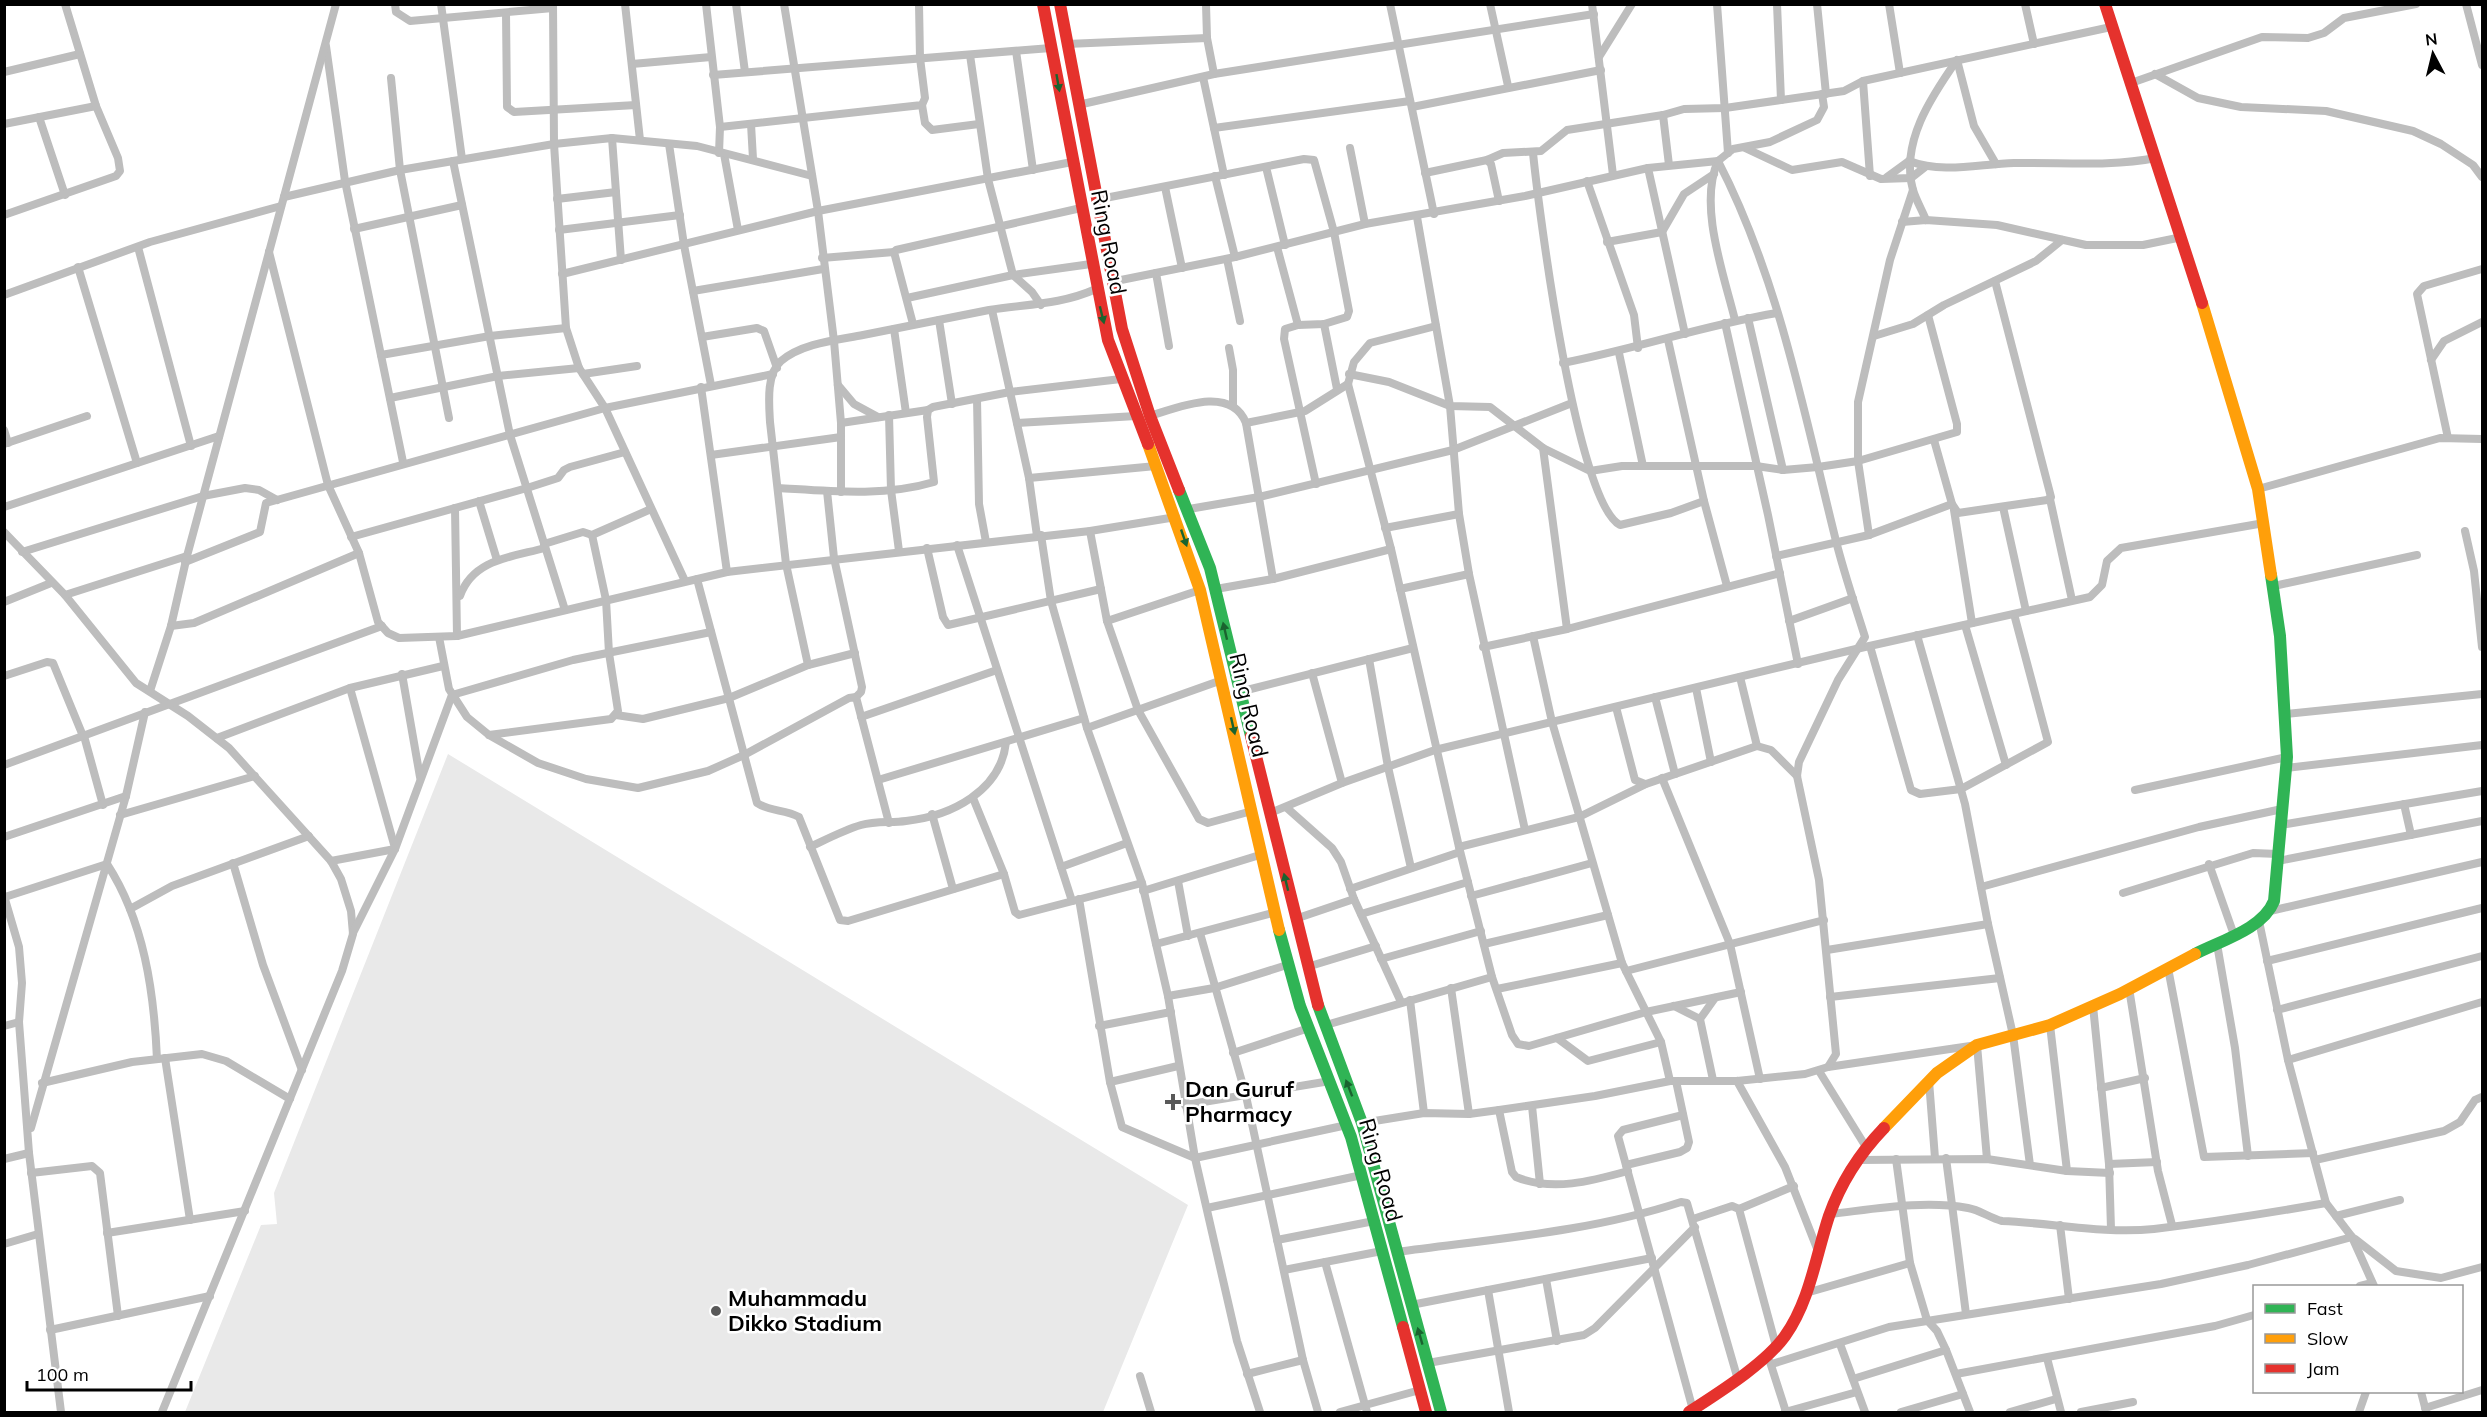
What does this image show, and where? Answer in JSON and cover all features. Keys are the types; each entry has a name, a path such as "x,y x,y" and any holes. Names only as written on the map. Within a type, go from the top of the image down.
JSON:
{"main road":[{"name":"Ring Road","path":"1043,4 1096,290 1121,379 1176,517 1200,591 1287,965 1347,1125 1426,1413"},
{"name":"Ring Road","path":"1060,4 1110,282 1133,368 1150,416 1190,509 1216,589 1307,967 1362,1123 1441,1413"},
{"path":"1691,1411 1769,1360 1785,1336 1806,1293 1830,1214 1845,1179 1866,1147 1929,1081 1977,1045 2050,1025 2217,944 2259,921 2270,911 2274,901 2286,763 2274,586 2265,523 2258,489 2182,237 2105,4"}],"street":[{"path":"4,215 116,176 120,171 118,158 96,106 65,4"},
{"path":"150,691 171,626 186,559 336,4"},
{"path":"395,4 396,12 410,21 443,20 553,6 554,144 566,328 581,371 605,408 685,581"},
{"path":"441,4 462,205 510,435 566,610"},
{"path":"625,4 640,140"},
{"path":"706,4 722,154 738,230"},
{"path":"736,4 745,72"},
{"path":"784,4 818,211 823,269 834,341 841,423 841,492"},
{"path":"920,4 920,58 925,98 922,105 925,123 932,130 978,124"},
{"path":"1206,4 1208,38 1214,74"},
{"path":"1390,4 1434,214"},
{"path":"1490,4 1508,86"},
{"path":"1599,57 1632,4"},
{"path":"1717,4 1728,153"},
{"path":"1777,4 1781,100"},
{"path":"1110,282 1231,258 1365,224 1417,217 1537,194 1648,168 1718,161 1728,153 1744,147 1770,142 1780,135 1817,120 1824,107 1816,4"},
{"path":"1889,4 1900,73"},
{"path":"2025,4 2034,44"},
{"path":"2131,82 2262,37 2308,38 2324,33 2344,18 2416,4"},
{"path":"2466,4 2479,38 2482,65"},
{"path":"1078,105 1214,74 1495,29 1593,9 1613,175"},
{"path":"506,13 507,107 514,112 636,105"},
{"path":"1425,173 1486,160 1503,153 1542,151 1557,141 1567,130 1663,115 1684,109 1725,108 1844,91 1863,81 2111,27"},
{"path":"1067,44 1208,38"},
{"path":"325,42 345,181 403,462"},
{"path":"713,75 1052,48"},
{"path":"1016,51 1033,170"},
{"path":"4,72 80,54"},
{"path":"970,55 978,124 988,179 1013,275 1032,292 1041,305"},
{"path":"632,64 711,57"},
{"path":"1926,220 1913,190 1910,161 1913,143 1933,94 1957,60"},
{"path":"1957,60 1974,126 1996,164"},
{"path":"1214,128 1411,104 1601,70"},
{"path":"2155,74 2198,98 2241,107 2326,111 2413,131 2441,144 2473,165 2482,177"},
{"path":"1203,77 1214,128 1240,321"},
{"path":"391,78 400,170 449,417"},
{"path":"1863,81 1870,176"},
{"path":"720,127 803,116 922,105"},
{"path":"4,124 96,106"},
{"path":"1663,115 1669,165"},
{"path":"39,117 65,195"},
{"path":"751,124 753,159"},
{"path":"4,295 78,267 345,181 554,144 612,138 697,146 812,176"},
{"path":"612,138 621,260"},
{"path":"669,144 684,245 711,385"},
{"path":"1744,147 1792,170 1842,162 1881,179 1911,178 1925,167"},
{"path":"1350,148 1365,224"},
{"path":"1533,153 1537,194 1563,363 1590,471 1609,515 1620,525 1671,513 1704,501"},
{"path":"1910,161 1941,170 1996,164 2123,165 2157,158"},
{"path":"1095,200 1304,159 1314,160 1334,232 1348,311 1347,317 1324,324 1298,325 1285,329 1284,339 1316,484"},
{"path":"1486,160 1491,164 1499,201"},
{"path":"1718,161 1714,174 1711,211 1735,320"},
{"path":"1718,161 1748,225 1777,313 1837,544 1865,637 1856,649 1799,762 1797,776 1824,920 1827,950 1836,1054 1824,1069"},
{"path":"1881,179 1894,174 1910,161"},
{"path":"562,274 818,211 1072,162"},
{"path":"1266,166 1298,325"},
{"path":"1648,168 1685,334"},
{"path":"1607,242 1662,232 1684,194 1714,174"},
{"path":"1587,181 1634,315 1638,348"},
{"path":"1165,187 1182,268"},
{"path":"1869,535 1858,460 1858,402 1890,260 1913,190"},
{"path":"557,199 616,192"},
{"path":"354,229 462,205"},
{"path":"822,258 894,252 900,248 1081,208"},
{"path":"559,230 680,215"},
{"path":"1417,217 1450,406 1460,514 1469,574 1483,647 1525,830"},
{"path":"1902,222 1926,220 1997,225 2086,245 2143,245 2182,237"},
{"path":"1874,336 1905,327 1944,305 2036,261 2062,240"},
{"path":"138,247 191,446"},
{"path":"269,252 328,485 359,553 378,622 388,633 399,638 457,636 727,572 834,558 1090,531 1176,517"},
{"path":"894,252 914,324"},
{"path":"907,298 1013,275 1091,264"},
{"path":"78,267 137,463"},
{"path":"693,291 823,269"},
{"path":"2448,438 2417,294 2424,286 2482,269"},
{"path":"1156,273 1169,346"},
{"path":"1995,281 2050,499 2072,600"},
{"path":"808,665 786,564 773,446 769,399 775,371 780,362 799,351 834,341 992,310 1073,299 1096,290"},
{"path":"992,310 1029,478 1051,601 1087,728 1142,887 1168,996 1195,1158 1237,1341 1260,1413"},
{"path":"1563,363 1638,348 1735,320 1777,313"},
{"path":"1349,374 1389,382 1450,406 1490,406 1543,448 1590,471 1643,466 1694,465 1756,466 1783,470 1818,467 1858,460 1957,432 1957,424 1928,315"},
{"path":"1748,318 1783,470"},
{"path":"939,320 952,404"},
{"path":"2431,360 2444,341 2482,322"},
{"path":"1725,323 1798,664"},
{"path":"1324,324 1337,389"},
{"path":"1436,327 1370,343 1354,362 1348,384 1391,549 1459,849 1492,976 1512,1035 1518,1044 1529,1046 1646,1012 1741,992"},
{"path":"381,355 490,336 566,328"},
{"path":"702,337 757,328 764,331 775,371"},
{"path":"894,329 906,412"},
{"path":"1668,340 1694,465 1727,586"},
{"path":"1229,348 1233,370 1233,406"},
{"path":"1618,352 1643,466"},
{"path":"390,398 498,376 637,366"},
{"path":"65,596 186,559 260,532 266,503 403,462 605,408 775,371"},
{"path":"841,423 928,410 1010,392 1121,379"},
{"path":"838,384 854,404 878,417"},
{"path":"1246,423 1301,412 1348,384"},
{"path":"701,387 727,572"},
{"path":"977,399 979,504 986,542"},
{"path":"1150,416 1180,406 1215,401 1233,406 1242,412 1246,423 1273,579"},
{"path":"1190,509 1259,497 1454,450 1514,424 1572,403"},
{"path":"778,488 841,492 891,490 934,482 928,410"},
{"path":"890,415 891,490 899,551"},
{"path":"4,430 6,443 87,416"},
{"path":"1017,423 1136,416"},
{"path":"4,507 219,436"},
{"path":"711,455 841,437"},
{"path":"2258,489 2427,441 2448,438 2482,439"},
{"path":"1934,440 1953,507 1969,624 2006,765"},
{"path":"1543,448 1567,628"},
{"path":"351,537 526,488 558,478 564,470 570,467 625,452"},
{"path":"1029,478 1156,466"},
{"path":"22,552 203,496 244,488 259,490 277,500"},
{"path":"439,637 443,666 452,695 467,717 489,735 538,763 576,776 638,788 708,771 744,755 849,698 856,697 862,690 834,558 826,491"},
{"path":"1953,507 1962,513 2050,499"},
{"path":"479,501 497,560"},
{"path":"1776,556 1837,544 1953,507"},
{"path":"2003,507 2026,611"},
{"path":"454,508 457,636"},
{"path":"458,602 464,582 477,569 497,560 583,532 592,535 651,509"},
{"path":"1385,528 1460,514"},
{"path":"1270,813 1287,808 1342,783 1435,750 1856,649 2090,597 2102,585 2108,561 2121,548 2265,523"},
{"path":"1090,531 1107,621 1138,710 1199,819 1208,823 1252,811"},
{"path":"2465,531 2474,571 2482,646"},
{"path":"4,532 65,596 136,683 217,738 255,776 331,861 341,879 351,911 353,934"},
{"path":"489,735 612,719 616,715 618,711 609,653 606,600 592,535"},
{"path":"957,545 1061,867 1076,900 1110,1082 1122,1127 1195,1158 1347,1125"},
{"path":"927,548 943,618 948,625 1101,589"},
{"path":"1216,589 1273,579 1391,549"},
{"path":"171,626 194,623 359,553"},
{"path":"2274,586 2417,555"},
{"path":"1483,647 1567,628 1780,573"},
{"path":"1400,589 1469,574"},
{"path":"697,579 757,803 765,809 789,811 799,817 840,920 848,921 1004,874"},
{"path":"4,602 51,583"},
{"path":"1107,621 1200,591"},
{"path":"1789,621 1853,598"},
{"path":"1870,646 1911,790 1920,794 1961,789 2045,746 2049,738 2014,614"},
{"path":"4,765 382,626"},
{"path":"452,695 573,660 711,632"},
{"path":"1917,635 1961,789 2013,1035 2030,1165"},
{"path":"1499,1110 1512,1172 1516,1178 1540,1184 1594,1180 1680,1152 1687,1148 1689,1142 1661,1042 1624,967 1552,722 1533,636"},
{"path":"1239,692 1413,648"},
{"path":"616,715 643,719 729,698 808,665 855,653"},
{"path":"1369,659 1388,766 1411,868"},
{"path":"4,676 47,662 52,663 84,736 103,805"},
{"path":"217,738 350,688 443,666"},
{"path":"861,717 997,670"},
{"path":"1312,673 1342,783"},
{"path":"402,674 421,780"},
{"path":"1740,677 1757,746"},
{"path":"1087,728 1222,680"},
{"path":"350,688 395,849"},
{"path":"1696,688 1711,762"},
{"path":"2284,714 2482,694"},
{"path":"162,1413 342,971 353,934 395,849 452,695"},
{"path":"856,697 889,823"},
{"path":"1655,697 1675,774"},
{"path":"1616,707 1635,780 1646,784"},
{"path":"29,1135 42,1083 126,796 145,712"},
{"path":"878,780 1084,718"},
{"path":"810,847 860,825 910,821 973,798 998,770 1005,754 1006,742"},
{"path":"2135,790 2286,763 2482,745"},
{"path":"1350,889 1459,849 1579,816 1646,784 1757,746 1771,750 1797,776"},
{"path":"120,815 255,776"},
{"path":"1662,778 1730,944 1760,1079"},
{"path":"2281,825 2482,791"},
{"path":"4,837 126,796"},
{"path":"973,798 1019,915 1076,900 1178,881 1263,854"},
{"path":"2404,804 2411,835"},
{"path":"1287,808 1332,848 1341,862 1354,899 1381,959 1406,1001 1424,1113"},
{"path":"1981,887 2199,827 2282,809"},
{"path":"932,814 953,889"},
{"path":"2123,893 2209,864 2253,853 2278,858 2482,821"},
{"path":"130,909 172,886 309,836"},
{"path":"1061,867 1128,843"},
{"path":"331,861 395,849"},
{"path":"2270,911 2482,862"},
{"path":"233,863 263,965 302,1070"},
{"path":"1471,896 1592,863"},
{"path":"61,1413 29,1153 19,1022 22,982 19,947 5,897 106,864"},
{"path":"106,864 122,888 147,965 190,1220"},
{"path":"2209,864 2234,935"},
{"path":"1178,881 1188,936"},
{"path":"1361,914 1468,882"},
{"path":"1295,919 1354,899"},
{"path":"2267,961 2482,908"},
{"path":"1156,944 1276,912"},
{"path":"1484,944 1608,915"},
{"path":"1497,989 1624,967 1730,944 1824,920"},
{"path":"2259,921 2288,1060 2326,1203 2352,1237 2373,1285"},
{"path":"1827,950 1988,924"},
{"path":"1381,959 1480,931"},
{"path":"1200,933 1246,1096 1303,1360 1318,1413"},
{"path":"2217,944 2235,1048 2248,1156"},
{"path":"1307,967 1376,946"},
{"path":"2277,1010 2482,956"},
{"path":"1168,996 1214,988 1287,965"},
{"path":"2168,968 2204,1157 2314,1156 2444,1131 2460,1122 2475,1100 2482,1097"},
{"path":"1326,1025 1492,976"},
{"path":"1830,997 2000,978"},
{"path":"1451,988 1469,1114"},
{"path":"2129,988 2157,1162 2172,1225"},
{"path":"1713,1080 1700,1018 1715,998"},
{"path":"2288,1060 2482,1002"},
{"path":"1674,1006 1700,1018"},
{"path":"2093,1006 2110,1168 2111,1229"},
{"path":"1099,1026 1171,1012"},
{"path":"4,1026 19,1022"},
{"path":"2050,1025 2067,1171"},
{"path":"1233,1053 1309,1028"},
{"path":"1557,1038 1588,1061 1661,1042"},
{"path":"1362,1123 1424,1113 1469,1114 1532,1106 1673,1081 1760,1079 1977,1045 1987,1159"},
{"path":"42,1083 132,1062 202,1054 226,1061 290,1099"},
{"path":"1110,1082 1178,1066"},
{"path":"1824,1069 1866,1147"},
{"path":"2101,1088 2145,1078"},
{"path":"1185,1105 1330,1081"},
{"path":"1737,1081 1794,1186 1818,1251"},
{"path":"1929,1081 1935,1158"},
{"path":"1532,1106 1540,1184"},
{"path":"1683,1115 1620,1132 1618,1136 1691,1411"},
{"path":"4,1159 29,1153"},
{"path":"1946,1158 1966,1314"},
{"path":"1896,1159 1910,1263 1927,1320 1937,1331 1946,1350 1970,1413"},
{"path":"1858,1160 1987,1159 2067,1171 2157,1162"},
{"path":"31,1173 95,1168 100,1173 118,1316"},
{"path":"1207,1208 1362,1175"},
{"path":"1428,1363 1584,1335 1595,1328 1654,1268 1694,1223 1732,1206 1739,1209 1794,1186"},
{"path":"2336,1216 2400,1200"},
{"path":"1397,1252 1585,1227 1640,1215 1681,1202 1687,1203 1738,1380"},
{"path":"1830,1214 1903,1206 1951,1206 1972,1208 1987,1218 2002,1221 2111,1229 2154,1229 2172,1225 2219,1222 2326,1203"},
{"path":"1739,1209 1777,1347"},
{"path":"107,1233 245,1211"},
{"path":"1277,1240 1374,1221"},
{"path":"2060,1225 2069,1299"},
{"path":"4,1244 38,1234"},
{"path":"2352,1237 2396,1271 2441,1278 2482,1267"},
{"path":"1857,1392 1786,1412 1769,1360 1840,1344 1889,1327 2160,1284 2226,1270 2352,1237"},
{"path":"1284,1270 1382,1251"},
{"path":"1412,1305 1652,1258"},
{"path":"1325,1262 1366,1409"},
{"path":"1806,1293 1910,1263"},
{"path":"1546,1279 1557,1341"},
{"path":"1488,1290 1509,1413"},
{"path":"50,1330 210,1296"},
{"path":"1956,1374 2215,1326 2253,1315"},
{"path":"1840,1344 1865,1413"},
{"path":"1853,1379 1946,1350"},
{"path":"2047,1358 2061,1413"},
{"path":"1247,1374 1303,1360"},
{"path":"1140,1376 1151,1413"},
{"path":"1340,1413 1366,1409 1420,1390"},
{"path":"2421,1393 2425,1410 2482,1390"},
{"path":"2359,1413 2366,1393"},
{"path":"1901,1413 1963,1394"},
{"path":"2010,1413 2056,1399"},
{"path":"2081,1413 2133,1402"}],"shaded area":[{"path":"448,754 1188,1205 1103,1412 185,1412 261,1225 277,1224 274,1193"}],"traffic: fast":[{"path":"1179,490 1210,568 1251,736"},
{"path":"2195,954 2251,927 2261,919 2274,901 2287,757 2280,636 2271,575"},
{"path":"1279,930 1300,1006 1351,1137 1403,1327"},
{"path":"1318,1005 1362,1123 1441,1412"}],"traffic: slow":[{"path":"2202,303 2258,489 2271,575"},
{"path":"1148,444 1200,590 1279,930"},
{"path":"1884,1128 1937,1073 1977,1045 2050,1025 2120,994 2195,954"}],"traffic: jam":[{"path":"1043,4 1108,340 1148,444"},
{"path":"1060,4 1122,329 1150,416 1179,490"},
{"path":"2105,4 2202,303"},
{"path":"1251,736 1318,1005"},
{"path":"1689,1412 1766,1357 1785,1336 1801,1308 1839,1191 1859,1158 1884,1128"},
{"path":"1403,1327 1426,1412"}],"place":[{"name":"Dan Guruf Pharmacy","path":"1173,1102"},
{"name":"Muhammadu Dikko Stadium","path":"716,1311"}]}
